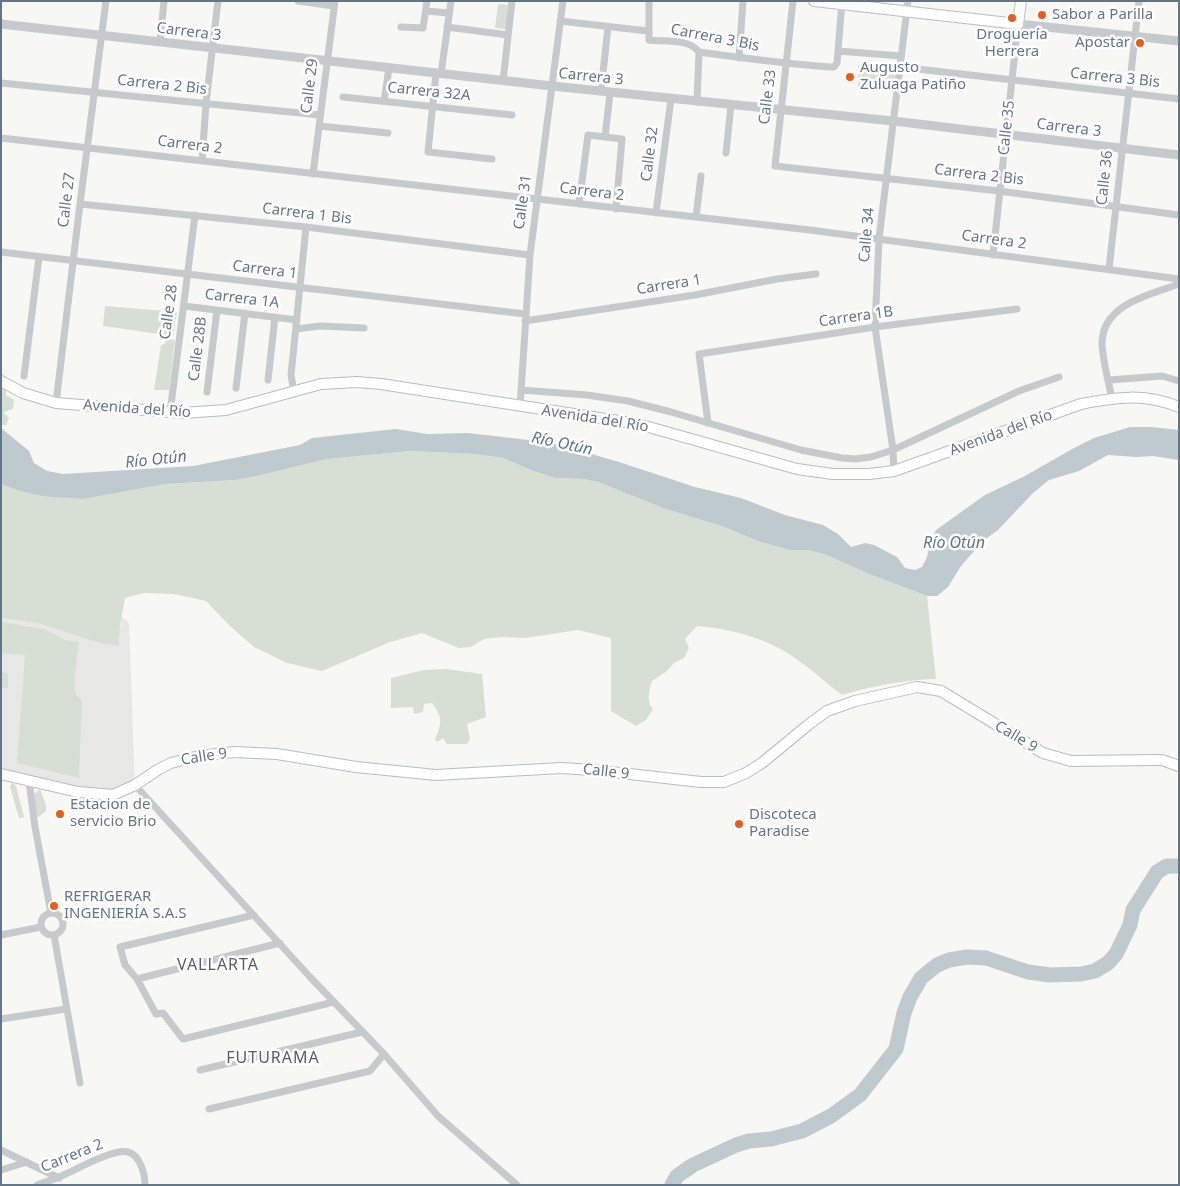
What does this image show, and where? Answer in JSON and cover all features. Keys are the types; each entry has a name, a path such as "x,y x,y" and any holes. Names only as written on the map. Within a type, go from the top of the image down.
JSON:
{"main road":[{"path":"814,1 907,6 1018,24"},
{"name":"Calle 35","path":"1018,24 1021,1"},
{"name":"Avenida del Río","path":"1,382 23,393 56,403 170,413 201,413 226,410 321,384 357,382 638,424 797,469 833,474 869,474 894,471 1081,404 1112,398 1141,396 1163,400 1179,407"},
{"name":"Calle 9","path":"1,774 73,791 102,795 118,793 171,763 199,756 234,752 277,754 356,767 436,775 561,768 701,782 724,782 746,773 762,763 828,711 855,701 917,687 940,691 1043,753 1071,761 1162,760 1179,766"}],"street":[{"name":"Calle 27","path":"56,403 106,1"},
{"path":"160,42 164,1"},
{"path":"202,161 206,104 218,1"},
{"path":"298,1 335,4"},
{"path":"401,27 423,28 427,1"},
{"path":"451,1 433,107 428,152 492,158"},
{"path":"503,81 512,1"},
{"name":"Calle 31","path":"520,407 530,255 563,1"},
{"path":"648,31 649,1"},
{"path":"739,58 743,1"},
{"name":"Calle 33","path":"775,166 794,1"},
{"name":"Calle 36","path":"1109,268 1139,1"},
{"path":"842,3 838,51 901,56"},
{"name":"Calle 29","path":"313,174 335,4"},
{"name":"Calle 34","path":"894,471 893,450 875,327 879,239 907,6"},
{"path":"426,11 449,13"},
{"name":"Carrera 3 Bis","path":"560,21 648,31 650,40 688,44 695,46 699,52 786,64 831,67 835,66 838,51"},
{"name":"Carrera 3","path":"1,24 503,81 780,111 893,121 1179,155"},
{"path":"1018,24 1179,41"},
{"name":"Calle 35","path":"994,255 999,191 1007,135 1018,24"},
{"path":"447,27 508,35"},
{"path":"605,137 608,27"},
{"path":"697,102 699,52"},
{"name":"Carrera 3 Bis","path":"900,67 1179,99"},
{"path":"384,101 389,68"},
{"name":"Carrera 2 Bis","path":"1,82 320,115"},
{"name":"Carrera 32A","path":"343,97 512,116"},
{"name":"Calle 32","path":"656,213 670,99"},
{"path":"726,153 731,105"},
{"path":"319,126 388,133"},
{"path":"579,204 588,135 622,139 616,209"},
{"name":"Carrera 2","path":"1,138 696,217 1109,268 1179,279"},
{"name":"Carrera 2 Bis","path":"775,166 999,191 1179,215"},
{"path":"696,217 701,176"},
{"name":"Carrera 1 Bis","path":"80,204 306,227 530,255"},
{"name":"Calle 28","path":"170,413 194,215"},
{"path":"294,392 291,375 306,227"},
{"name":"Carrera 1","path":"1,252 300,288 525,318 695,295 816,274"},
{"path":"24,376 39,256"},
{"path":"1112,398 1102,345 1107,320 1116,311 1145,296 1179,284"},
{"name":"Carrera 1A","path":"184,306 297,320"},
{"name":"Carrera 1B","path":"708,423 699,354 875,327 1017,309"},
{"name":"Calle 28B","path":"207,392 217,310"},
{"path":"236,388 245,313"},
{"path":"268,380 275,317"},
{"path":"296,329 320,326 364,328"},
{"path":"1109,380 1162,376 1179,381"},
{"path":"521,390 587,395 628,401 801,450 855,459 872,457 893,450 1019,391 1059,377"},
{"path":"29,781 34,827 51,914"},
{"path":"135,785 280,944 384,1054 438,1116 517,1185"},
{"path":"51,914 60,918 62,924 60,931 54,935 48,934 41,927 44,917 51,914"},
{"path":"254,915 120,947 125,966 137,980 156,1014 163,1013 183,1039 334,1002"},
{"path":"1,936 41,927"},
{"path":"54,935 80,1083"},
{"path":"137,980 280,944"},
{"path":"1,1019 66,1008"},
{"path":"200,1070 362,1032"},
{"path":"209,1109 370,1071 384,1054"},
{"path":"1,1150 59,1178"},
{"name":"Carrera 2","path":"37,1185 59,1178 105,1156 118,1152 128,1152 137,1158 145,1178 145,1185"},
{"path":"1,1170 27,1162"}],"shaded area":[{"path":"498,4 508,5 506,29 495,28"},
{"path":"858,65 896,71 893,91 858,87"},
{"path":"105,306 177,312 173,336 103,326"},
{"path":"166,339 175,340 169,390 154,390 161,345 165,344"},
{"path":"1,387 6,390 6,395 14,400 13,409 3,412 9,418 6,425 1,425"},
{"path":"411,451 474,454 503,458 555,478 584,479 598,482 663,508 724,527 760,542 790,550 807,550 824,554 869,574 927,596 936,679 888,684 842,695 805,665 776,647 751,636 697,626 685,639 689,648 684,658 674,663 667,671 652,681 649,699 653,709 646,720 636,726 611,711 611,638 578,630 525,638 501,637 484,639 471,647 459,648 422,633 390,642 322,671 287,663 254,647 206,601 174,594 144,593 125,598 120,625 119,646 100,643 41,624 1,618 1,484 17,490 83,499 166,484 236,480 327,459"},
{"path":"121,616 129,623 135,785 113,795 1,774 1,618 41,624 119,646"},
{"path":"1,622 44,629 65,640 79,642 75,690 76,695 82,700 79,778 17,763 25,655 1,653"},
{"path":"446,669 482,674 486,717 467,724 470,739 467,744 447,744 443,738 437,742 435,739 439,729 440,717 432,703 424,704 423,712 414,714 413,707 391,708 391,678 424,670"},
{"path":"1,672 8,673 8,688 1,688"},
{"path":"12,782 16,786 24,817 19,818 10,787"},
{"path":"40,789 46,805 46,811 39,817 36,816 34,794"}],"water":[{"name":"Río Otún","path":"1130,427 1179,430 1179,460 1153,456 1108,455 1079,471 1049,480 1033,493 998,530 983,541 961,566 948,587 937,596 927,596 869,574 824,554 807,550 790,550 760,542 724,527 663,508 598,482 584,479 555,478 503,458 474,454 411,451 327,459 236,480 166,484 83,499 42,496 1,484 1,428 29,451 34,463 47,471 63,474 193,466 300,445 312,438 396,429 427,434 468,433 561,445 695,487 741,498 785,515 823,525 838,534 851,547 865,543 874,545 897,557 905,568 915,570 922,567 936,530 985,495 1025,476 1094,438"}],"waterway":[{"path":"672,1185 677,1176 693,1165 736,1145 802,1131 831,1116 860,1095 896,1049 904,1013 910,997 921,978 937,965 949,960 967,957 986,958 1028,972 1050,975 1081,974 1095,971 1108,963 1116,954 1130,925 1133,910 1157,872 1167,866 1179,866"}],"place":[{"name":"Sabor a Parilla","path":"1042,15"},
{"name":"Droguería Herrera","path":"1012,18"},
{"name":"Apostar","path":"1140,43"},
{"name":"Augusto Zuluaga Patiño","path":"850,77"},
{"name":"Estacion de servicio Brio","path":"60,814"},
{"name":"Discoteca Paradise","path":"739,824"},
{"name":"REFRIGERAR INGENIERÍA S.A.S","path":"54,906"}],"district":[{"name":"VALLARTA","path":"218,965"},
{"name":"FUTURAMA","path":"273,1058"}]}
